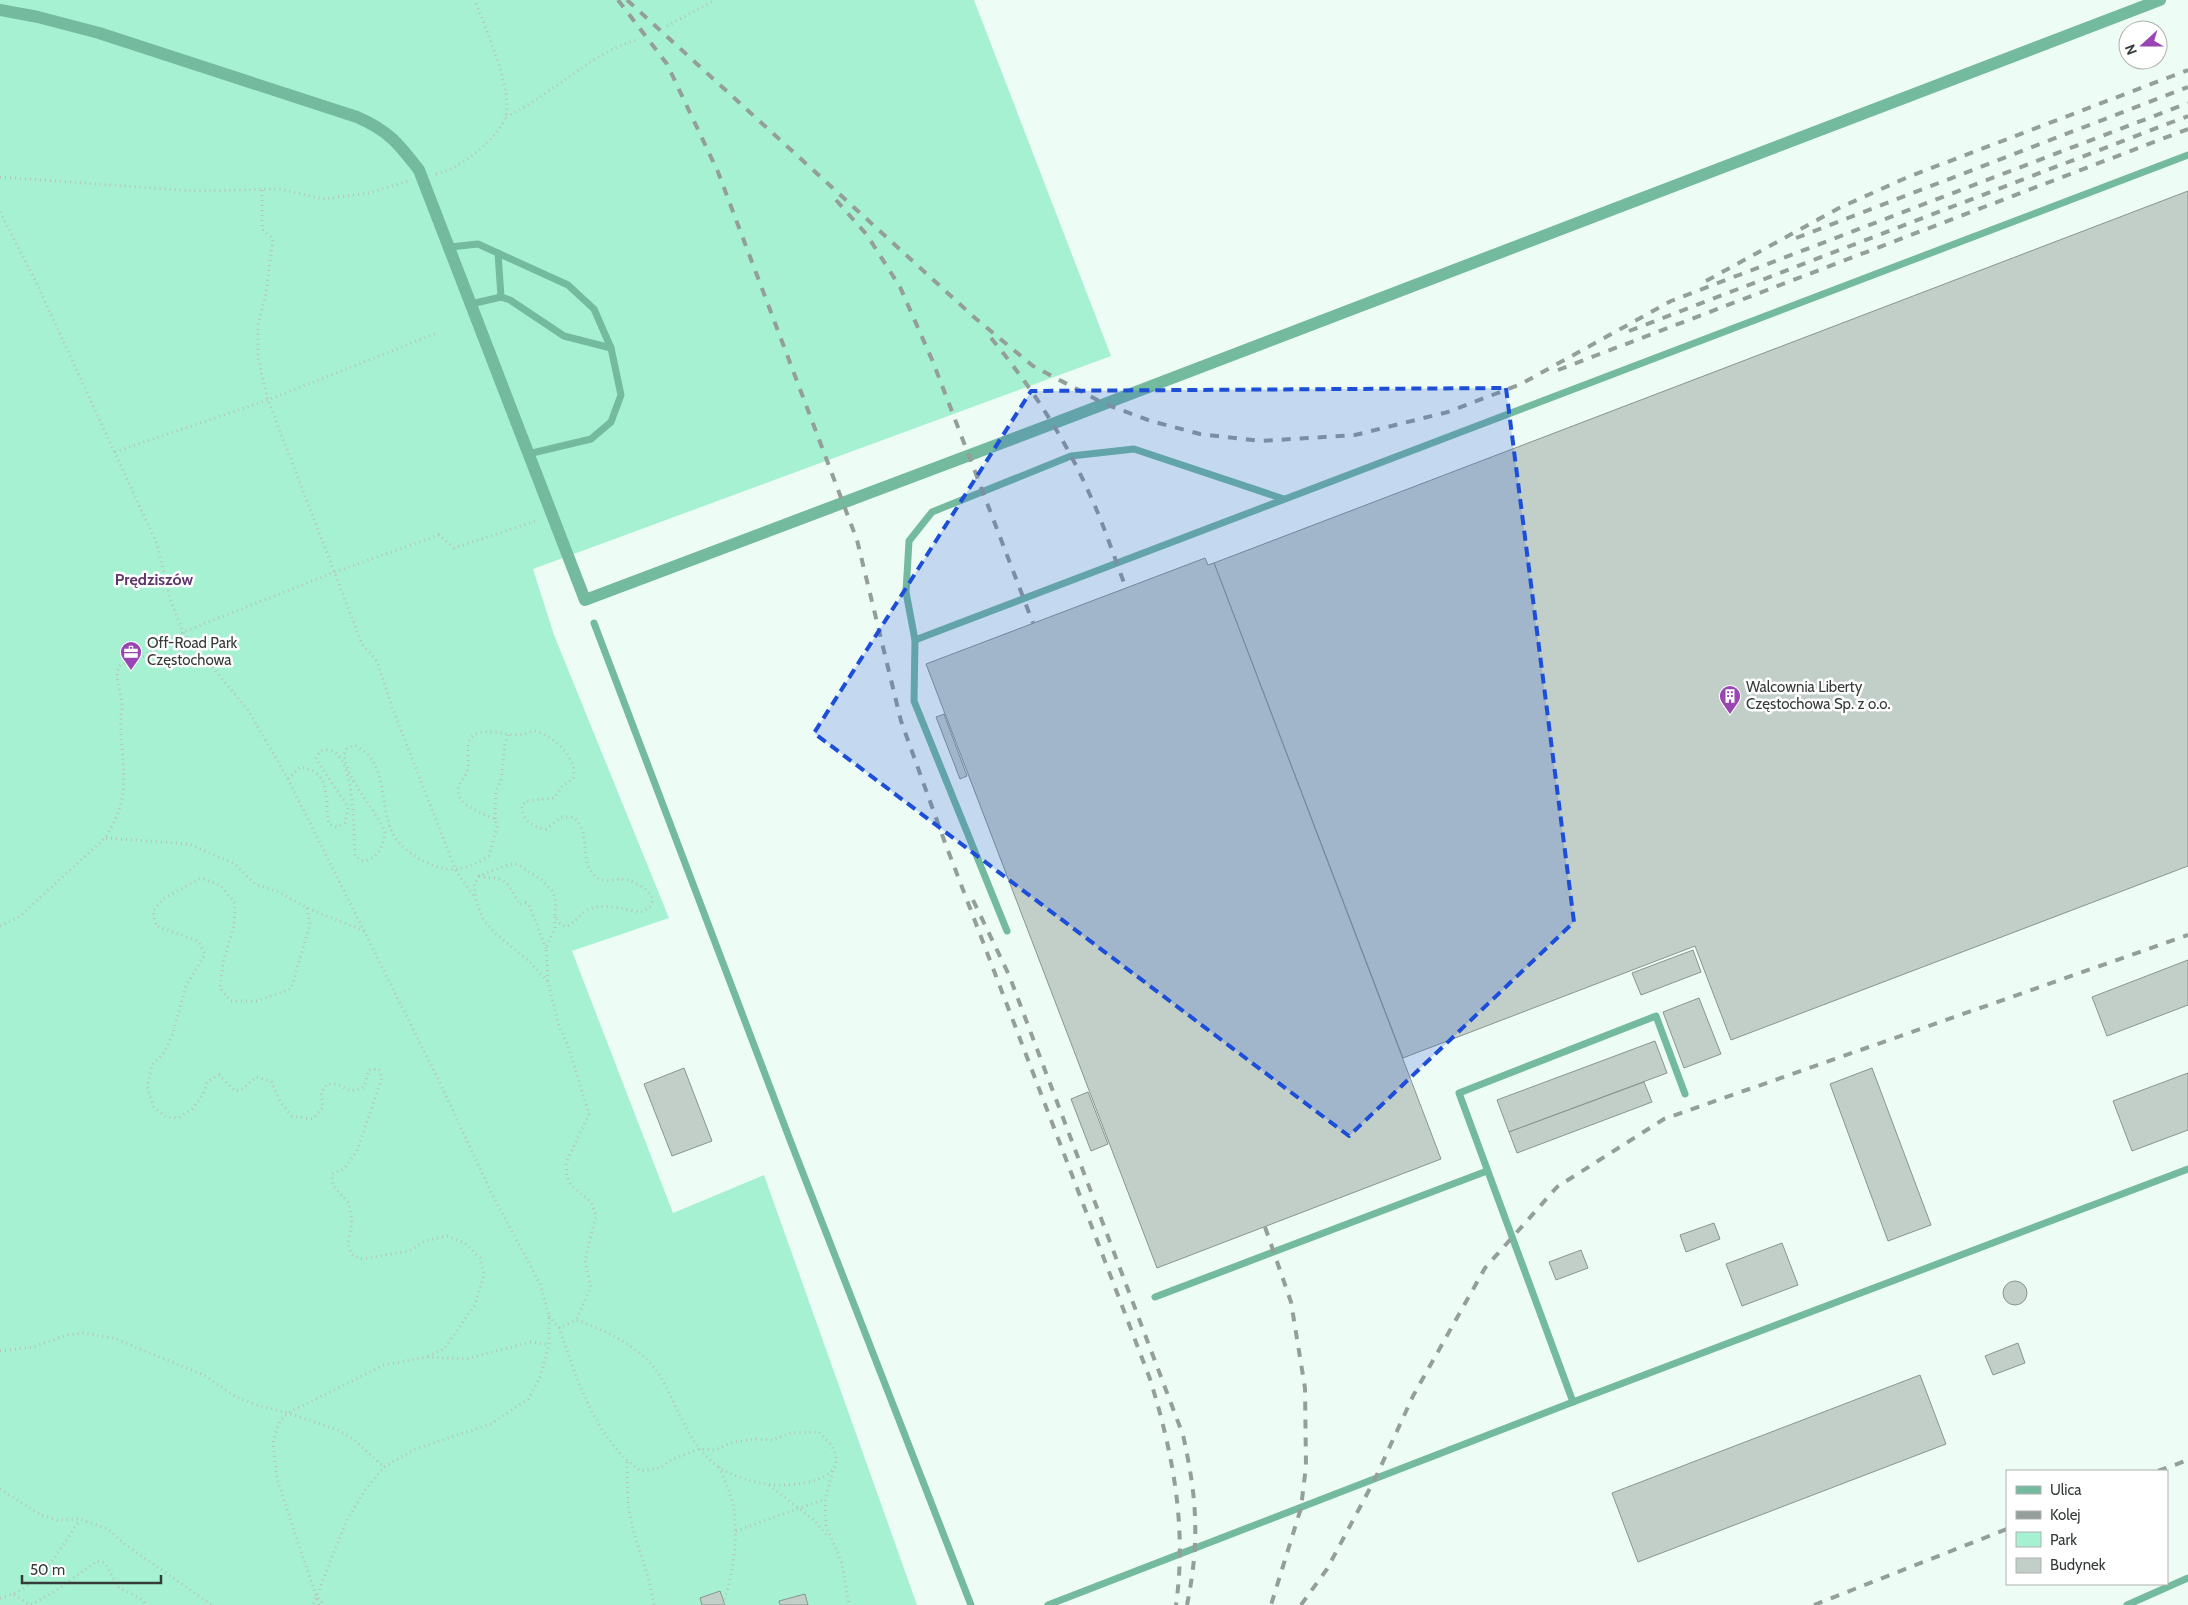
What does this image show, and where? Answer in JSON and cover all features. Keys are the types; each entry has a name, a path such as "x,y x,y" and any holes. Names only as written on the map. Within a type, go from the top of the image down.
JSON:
{"street":[{"path":"0,10 38,16 99,33 357,117 374,125 397,140 421,177 585,600 1070,418 2160,0"}],"lane":[{"path":"915,640 2188,155"},
{"path":"450,248 478,244 568,285 594,309 611,348 621,394 611,422 591,439 528,454"},
{"path":"498,254 501,297"},
{"path":"471,304 501,297 510,300 564,336 611,348"},
{"path":"1007,931 914,701 915,640 906,592 909,542 932,512 1071,456 1134,449 1285,499"},
{"path":"594,624 794,1149 971,1605"},
{"path":"1573,1402 1459,1092 1656,1016 1685,1094"},
{"path":"1048,1605 1573,1402 2188,1170"},
{"path":"1155,1297 1487,1171"},
{"path":"2127,1605 2188,1578"}],"path":[{"path":"475,0 499,63 507,103 506,117"},
{"path":"667,26 715,0"},
{"path":"0,177 194,191 280,189 323,199 369,193 421,177 445,172 464,163 491,140 506,117 542,96 597,56 618,45 637,40"},
{"path":"262,190 262,229 273,239 266,294 258,325 258,358 268,400 362,644 377,661 392,707 456,871 476,900"},
{"path":"297,200 298,193"},
{"path":"0,212 39,289 157,544 170,599 183,632 248,710 288,779 365,931 491,1192 540,1284 549,1316 549,1345 536,1385 528,1399 512,1412 491,1424 415,1449 384,1467 365,1490 346,1522 313,1605"},
{"path":"115,452 268,400 437,333"},
{"path":"0,926 19,917 105,838 120,808 125,788 121,730 122,702 116,673 119,666 144,656 183,632 335,572 439,534 454,548 551,516"},
{"path":"495,819 479,814 464,802 459,794 459,786 468,769 468,749 471,738 478,733 520,736 532,731 539,732 559,745 575,765 573,779 563,786 554,798 527,801 522,806 524,816 530,822 546,829 561,817 573,817 583,829 588,868 593,875 601,880 628,880 646,890 653,900 651,906 641,912 606,906 589,909 581,914 576,922 566,927 559,923 554,916"},
{"path":"288,779 300,767 311,769 319,776 325,787 329,824 337,827 345,823 348,807 316,759 320,751 334,750 342,760 354,810 355,855 361,861 370,860 379,853 385,832 379,818 356,784 344,761 347,749 354,745 362,749 378,770 388,820 395,838 418,859 442,869 456,871 489,856 497,827 495,819 496,791 501,780 504,744 509,734"},
{"path":"105,838 189,844 235,864 255,884 279,892 307,908 365,931"},
{"path":"546,948 555,928 556,902 552,892 542,880 516,864 510,864 479,876 474,884 476,900 483,919 496,934 530,963 548,982"},
{"path":"479,876 486,879 500,879 512,889 520,905 526,903 529,906 546,948 548,982 559,1026 568,1046 589,1114 566,1163 567,1178 572,1186 591,1202 596,1215 585,1261 591,1288 576,1320 559,1328"},
{"path":"307,908 310,924 291,989 257,1001 231,1001 220,988 223,962 234,926 235,903 220,885 201,878 163,899 153,911 156,926 198,941 205,954 186,986 172,1036 163,1054 152,1065 147,1087 154,1107 166,1117 178,1118 192,1109 203,1095 207,1082 219,1076 235,1091 244,1089 256,1077 271,1081 281,1103 292,1116 312,1119 323,1107 321,1093 327,1084 337,1084 351,1091 364,1087 369,1070 379,1068 382,1078 357,1151 344,1168 332,1174 333,1186 350,1203 352,1222 348,1243 351,1254 361,1259 408,1251 425,1241 447,1236 465,1243 480,1258 484,1274 470,1313 444,1349 426,1358"},
{"path":"549,1316 559,1328 597,1420 627,1461 641,1471 660,1468 671,1460 699,1449 714,1450 733,1442 754,1439 772,1440 790,1433 819,1432 830,1443 837,1457 825,1499 826,1526 842,1563 849,1605"},
{"path":"576,1320 617,1338 647,1361 660,1375 676,1412 699,1449 720,1468 767,1484 796,1485 819,1479 834,1469"},
{"path":"0,1351 33,1347 67,1335 83,1333 113,1338 204,1375 236,1396 274,1411 288,1413 338,1430 353,1439 384,1467"},
{"path":"319,1605 277,1479 272,1440 280,1422 288,1413 384,1365 426,1358 466,1360 531,1342 549,1345"},
{"path":"627,1461 627,1490 631,1517 651,1582 654,1605"},
{"path":"720,1468 732,1503 736,1531 728,1590 722,1605"},
{"path":"767,1484 801,1509 830,1539"},
{"path":"0,1489 41,1516 57,1520 80,1519 108,1529 123,1543 212,1605"},
{"path":"736,1531 825,1499"},
{"path":"0,1598 14,1595 34,1583 80,1519"},
{"path":"14,1595 30,1605 54,1592 97,1561 105,1563 118,1587 143,1600 146,1605"},
{"path":"316,1596 324,1605"}],"highlighted area":[{"path":"1506,388 1574,922 1349,1136 814,733 1031,391"}],"green space":[{"path":"0,0 974,0 1111,356 533,569 554,635 669,918 572,951 673,1213 764,1175 917,1605 0,1605"}],"building":[{"name":"Walcownia Liberty Częstochowa Sp. z o.o.","path":"2188,191 2188,866 1731,1040 1695,946 1403,1058 1214,563"},
{"path":"1205,558 1208,565 1214,563 1441,1159 1157,1268 926,664"},
{"path":"944,714 967,776 960,779 936,717"},
{"path":"1693,950 1701,972 1641,995 1632,973"},
{"path":"2188,960 2188,1005 2107,1036 2092,997"},
{"path":"1699,998 1721,1054 1684,1068 1663,1012"},
{"path":"1655,1041 1667,1073 1509,1132 1497,1100"},
{"path":"684,1068 712,1141 672,1156 644,1084"},
{"path":"1872,1068 1931,1225 1888,1241 1830,1084"},
{"path":"2188,1073 2188,1130 2132,1151 2113,1101"},
{"path":"1644,1082 1652,1102 1517,1153 1509,1132"},
{"path":"1088,1092 1108,1144 1091,1151 1071,1099"},
{"path":"1714,1223 1720,1239 1686,1252 1680,1235"},
{"path":"1782,1243 1798,1285 1742,1306 1726,1264"},
{"path":"1581,1250 1588,1268 1556,1280 1549,1262"},
{"path":"2015,1281 2024,1284 2027,1293 2024,1302 2015,1305 2006,1302 2003,1293 2006,1284"},
{"path":"2018,1343 2025,1363 1993,1375 1985,1356"},
{"path":"1920,1375 1946,1444 1638,1562 1612,1493"},
{"path":"720,1591 725,1605 702,1605 700,1598"},
{"path":"805,1594 808,1605 780,1605 779,1601"}],"railway":[{"path":"618,0 667,64 718,172 857,540 901,721 944,840 1150,1379 1165,1435 1176,1490 1180,1547 1176,1605"},
{"path":"627,0 975,318 1033,366 1105,404 1151,421 1200,434 1261,441 1355,435 1448,412 1521,384 1671,301 2188,103"},
{"path":"1706,281 1839,208 1908,177 2188,70"},
{"path":"1796,238 2188,87"},
{"path":"1629,331 2188,116"},
{"path":"1558,370 2188,129"},
{"path":"836,200 867,235 900,287 933,362 1033,623"},
{"path":"991,338 1033,393 1069,453 1095,506 1126,588"},
{"path":"973,900 1009,975 1183,1435 1194,1500 1195,1520 1194,1560 1187,1605"},
{"path":"1301,1605 1327,1569 1375,1479 1413,1396 1485,1268 1557,1187 1664,1119 2188,935"},
{"path":"1265,1227 1291,1302 1305,1388 1306,1466 1301,1508 1271,1605"},
{"path":"2161,1470 2188,1460"},
{"path":"1814,1605 2006,1529"}],"place":[{"name":"Off-Road Park Częstochowa","path":"131,671"},
{"name":"Walcownia Liberty Częstochowa Sp. z o.o.","path":"1730,715"}],"district":[{"name":"Prędziszów","path":"154,579"}]}
